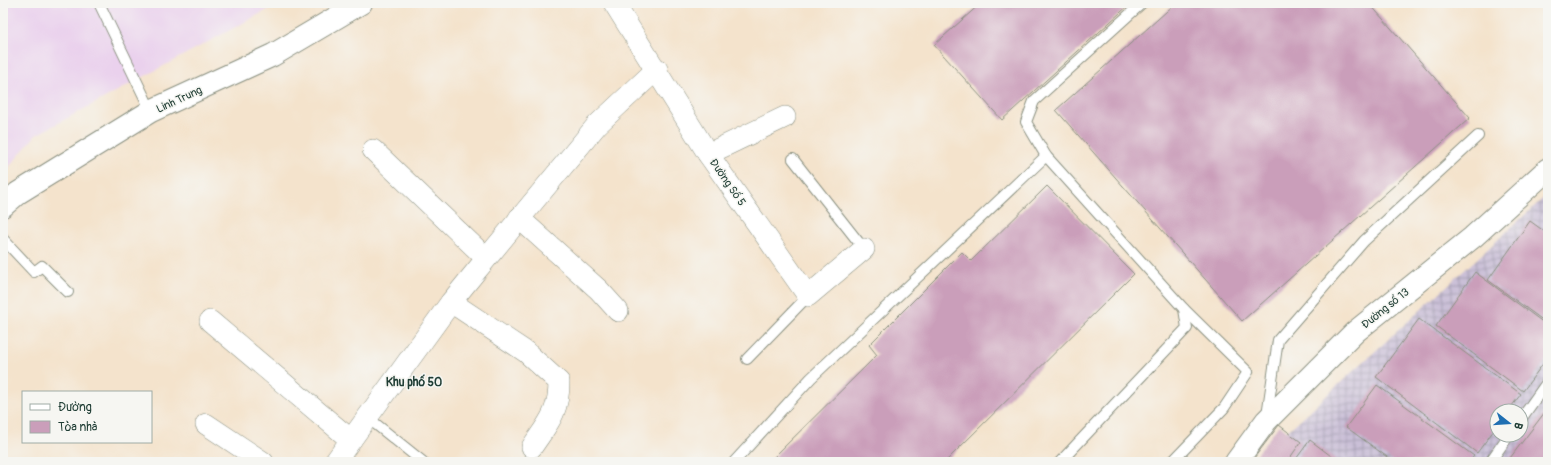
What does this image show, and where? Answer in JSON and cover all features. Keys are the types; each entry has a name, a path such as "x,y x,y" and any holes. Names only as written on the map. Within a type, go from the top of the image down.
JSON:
{"street":[{"name":"Linh Trung","path":"3,206 18,193 151,111 273,55 361,3"},
{"name":"Đường Số 5","path":"614,3 657,69 708,154 808,296"},
{"path":"335,462 451,302 486,258 597,125 657,69"},
{"path":"708,154 785,117"},
{"path":"373,150 486,258"},
{"name":"Đường số 13","path":"1236,462 1266,421 1355,332 1473,237 1548,169"},
{"path":"519,218 600,290 618,311"},
{"path":"808,296 864,249"},
{"path":"451,302 526,352 559,382 559,396 555,412 532,447"},
{"path":"210,321 351,440"},
{"path":"206,424 262,462"}],"lane":[{"path":"99,3 151,111"},
{"path":"1142,3 1034,101 1026,122 1046,156 1184,308 1248,372 1224,408 1172,462"},
{"path":"1266,421 1278,340 1364,241 1478,136"},
{"path":"734,462 811,378 1046,156"},
{"path":"793,159 864,249"},
{"path":"3,239 34,272 42,266 68,292"},
{"path":"747,359 808,296"},
{"path":"1060,462 1187,328 1184,308"},
{"path":"1529,408 1548,381"},
{"path":"367,418 423,462"},
{"path":"1490,462 1503,443"}],"shaded area":[{"path":"3,3 266,3 269,9 36,135 3,174"},
{"path":"1548,194 1548,462 1266,462 1270,447"}],"building":[{"path":"981,3 1131,3 1002,120 934,45"},
{"path":"1176,3 1369,3 1470,118 1242,321 1056,110"},
{"path":"1047,186 1134,274 945,462 769,462 877,355 869,345 962,252 971,261"},
{"path":"1530,221 1548,234 1548,324 1488,280"},
{"path":"1475,272 1548,326 1548,357 1523,391 1436,326"},
{"path":"1419,319 1521,394 1514,403 1489,403 1489,437 1477,453 1376,377"},
{"path":"1377,385 1474,456 1469,462 1394,462 1346,427"},
{"path":"1548,408 1548,462 1507,462 1521,443 1529,443 1529,433"},
{"path":"1279,425 1301,442 1287,462 1251,462"},
{"path":"1310,440 1339,462 1301,462 1296,459"}],"district":[{"name":"Khu phố 50","path":"414,382"}]}
